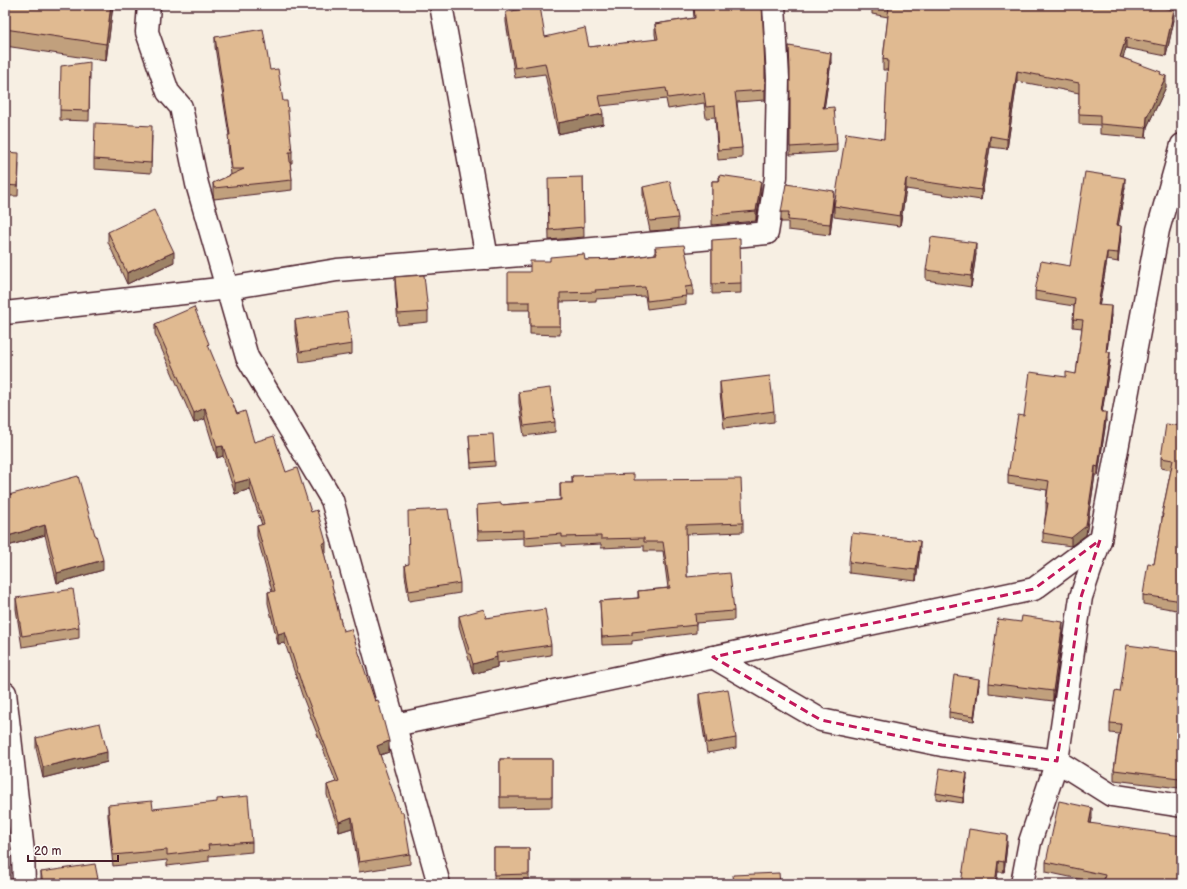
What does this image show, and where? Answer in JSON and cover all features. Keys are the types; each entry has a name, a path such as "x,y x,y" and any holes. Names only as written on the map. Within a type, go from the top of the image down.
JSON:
{"street":[{"path":"149,5 147,32 168,92 181,107 197,184 247,357 332,500 439,884"},
{"path":"441,5 487,258"},
{"path":"5,313 228,288 337,270 767,233 776,177 778,78 774,5"},
{"path":"1022,884 1030,842 1057,761 1081,597 1100,540 1158,230 1182,145"},
{"path":"395,725 1034,589 1100,540"},
{"path":"713,657 821,720 942,745 1057,761 1111,795 1182,806"},
{"path":"5,693 23,852 24,884"}],"highlighted area":[{"path":"1100,540 1081,597 1057,761 942,745 821,720 713,657 1034,589"}],"building":[{"path":"5,5 111,5 106,44 5,29"},
{"path":"694,5 762,5 765,90 735,92 742,148 718,150 715,106 706,107 704,93 668,98 666,88 599,96 603,114 558,123 545,63 515,68 506,12 540,6 545,37 585,28 589,47 658,39 655,24 695,18"},
{"path":"876,5 1153,5 1174,10 1166,46 1126,38 1120,57 1161,72 1160,74 1166,76 1147,117 1146,128 1100,124 1100,115 1079,114 1079,83 1017,71 1007,139 990,136 981,190 906,179 900,216 834,206 846,133 884,139 888,60 883,59 889,7"},
{"path":"263,29 270,70 278,69 283,101 287,101 292,152 289,152 292,180 214,188 213,183 244,169 232,169 228,135 230,135 215,37"},
{"path":"789,46 831,53 823,108 834,107 837,144 790,147"},
{"path":"90,62 89,111 60,110 61,66"},
{"path":"95,123 152,126 151,163 94,159"},
{"path":"5,152 19,153 18,186 5,185"},
{"path":"1085,172 1125,178 1117,225 1121,226 1118,253 1107,252 1098,305 1111,306 1106,352 1110,352 1101,412 1106,412 1098,467 1095,466 1086,526 1071,538 1043,533 1048,503 1046,503 1049,481 1008,475 1018,415 1024,416 1030,372 1066,377 1066,372 1076,374 1083,320 1073,319 1075,298 1035,291 1041,261 1070,266"},
{"path":"719,175 761,181 756,211 712,215 712,181 720,181"},
{"path":"583,177 584,227 549,230 548,178"},
{"path":"670,181 678,218 650,221 643,187"},
{"path":"786,184 834,191 830,224 788,220 789,212 781,212"},
{"path":"154,210 174,252 127,273 108,232"},
{"path":"931,237 976,243 971,276 926,270"},
{"path":"740,238 741,283 712,284 712,240"},
{"path":"684,245 693,286 685,287 686,296 647,301 645,287 595,290 596,292 560,293 560,326 530,326 530,302 508,302 508,272 530,272 530,261 550,261 550,257 584,254 585,260 619,259 657,254 655,247"},
{"path":"424,275 428,312 398,314 395,277"},
{"path":"194,307 237,414 245,411 254,442 274,436 286,472 297,468 311,512 317,510 326,542 322,544 343,631 351,629 375,701 378,700 389,741 377,746 400,812 403,812 410,854 359,862 352,817 339,822 327,785 339,781 302,685 285,632 278,634 268,592 275,591 257,526 264,524 250,479 235,483 223,446 217,447 205,408 194,413 155,324"},
{"path":"347,312 352,344 300,352 295,320"},
{"path":"770,376 774,411 724,418 720,382"},
{"path":"550,388 555,422 524,426 519,392"},
{"path":"1166,424 1182,426 1182,601 1143,595 1148,563 1154,564 1173,460 1161,458"},
{"path":"493,434 495,461 471,463 469,435"},
{"path":"634,474 634,480 741,479 743,523 686,525 687,577 730,573 734,611 695,614 696,625 632,632 632,635 602,637 600,601 639,598 638,591 670,588 663,542 644,542 644,538 601,539 601,536 562,537 562,534 524,537 524,530 478,531 477,505 501,503 501,505 561,500 560,483 573,483 572,476"},
{"path":"78,476 103,560 57,573 45,525 8,536 5,524 5,496"},
{"path":"448,509 460,583 409,591 405,565 409,564 408,511"},
{"path":"852,533 920,541 916,570 849,562"},
{"path":"73,589 79,627 22,636 16,598"},
{"path":"484,609 486,618 545,609 551,645 496,653 497,657 473,664 459,616"},
{"path":"1022,616 1063,622 1053,691 989,683 998,619 1021,622"},
{"path":"1127,645 1182,652 1182,753 1179,778 1114,770 1121,724 1110,723 1115,691 1120,692"},
{"path":"954,675 979,679 974,716 949,712"},
{"path":"728,689 736,738 707,743 699,694"},
{"path":"100,723 107,752 43,767 36,738"},
{"path":"500,759 552,759 552,797 500,797"},
{"path":"940,768 967,773 963,798 936,793"},
{"path":"248,796 252,842 208,845 209,850 167,855 167,850 113,855 108,805 152,801 153,809 217,802 217,799"},
{"path":"1059,801 1092,808 1089,823 1182,836 1182,884 1103,884 1105,875 1046,862"},
{"path":"969,829 1007,835 1004,862 998,861 995,884 961,884"},
{"path":"494,848 529,848 529,874 494,875"},
{"path":"95,864 99,884 43,884 41,872"},
{"path":"779,873 780,884 734,884 733,875"}]}
